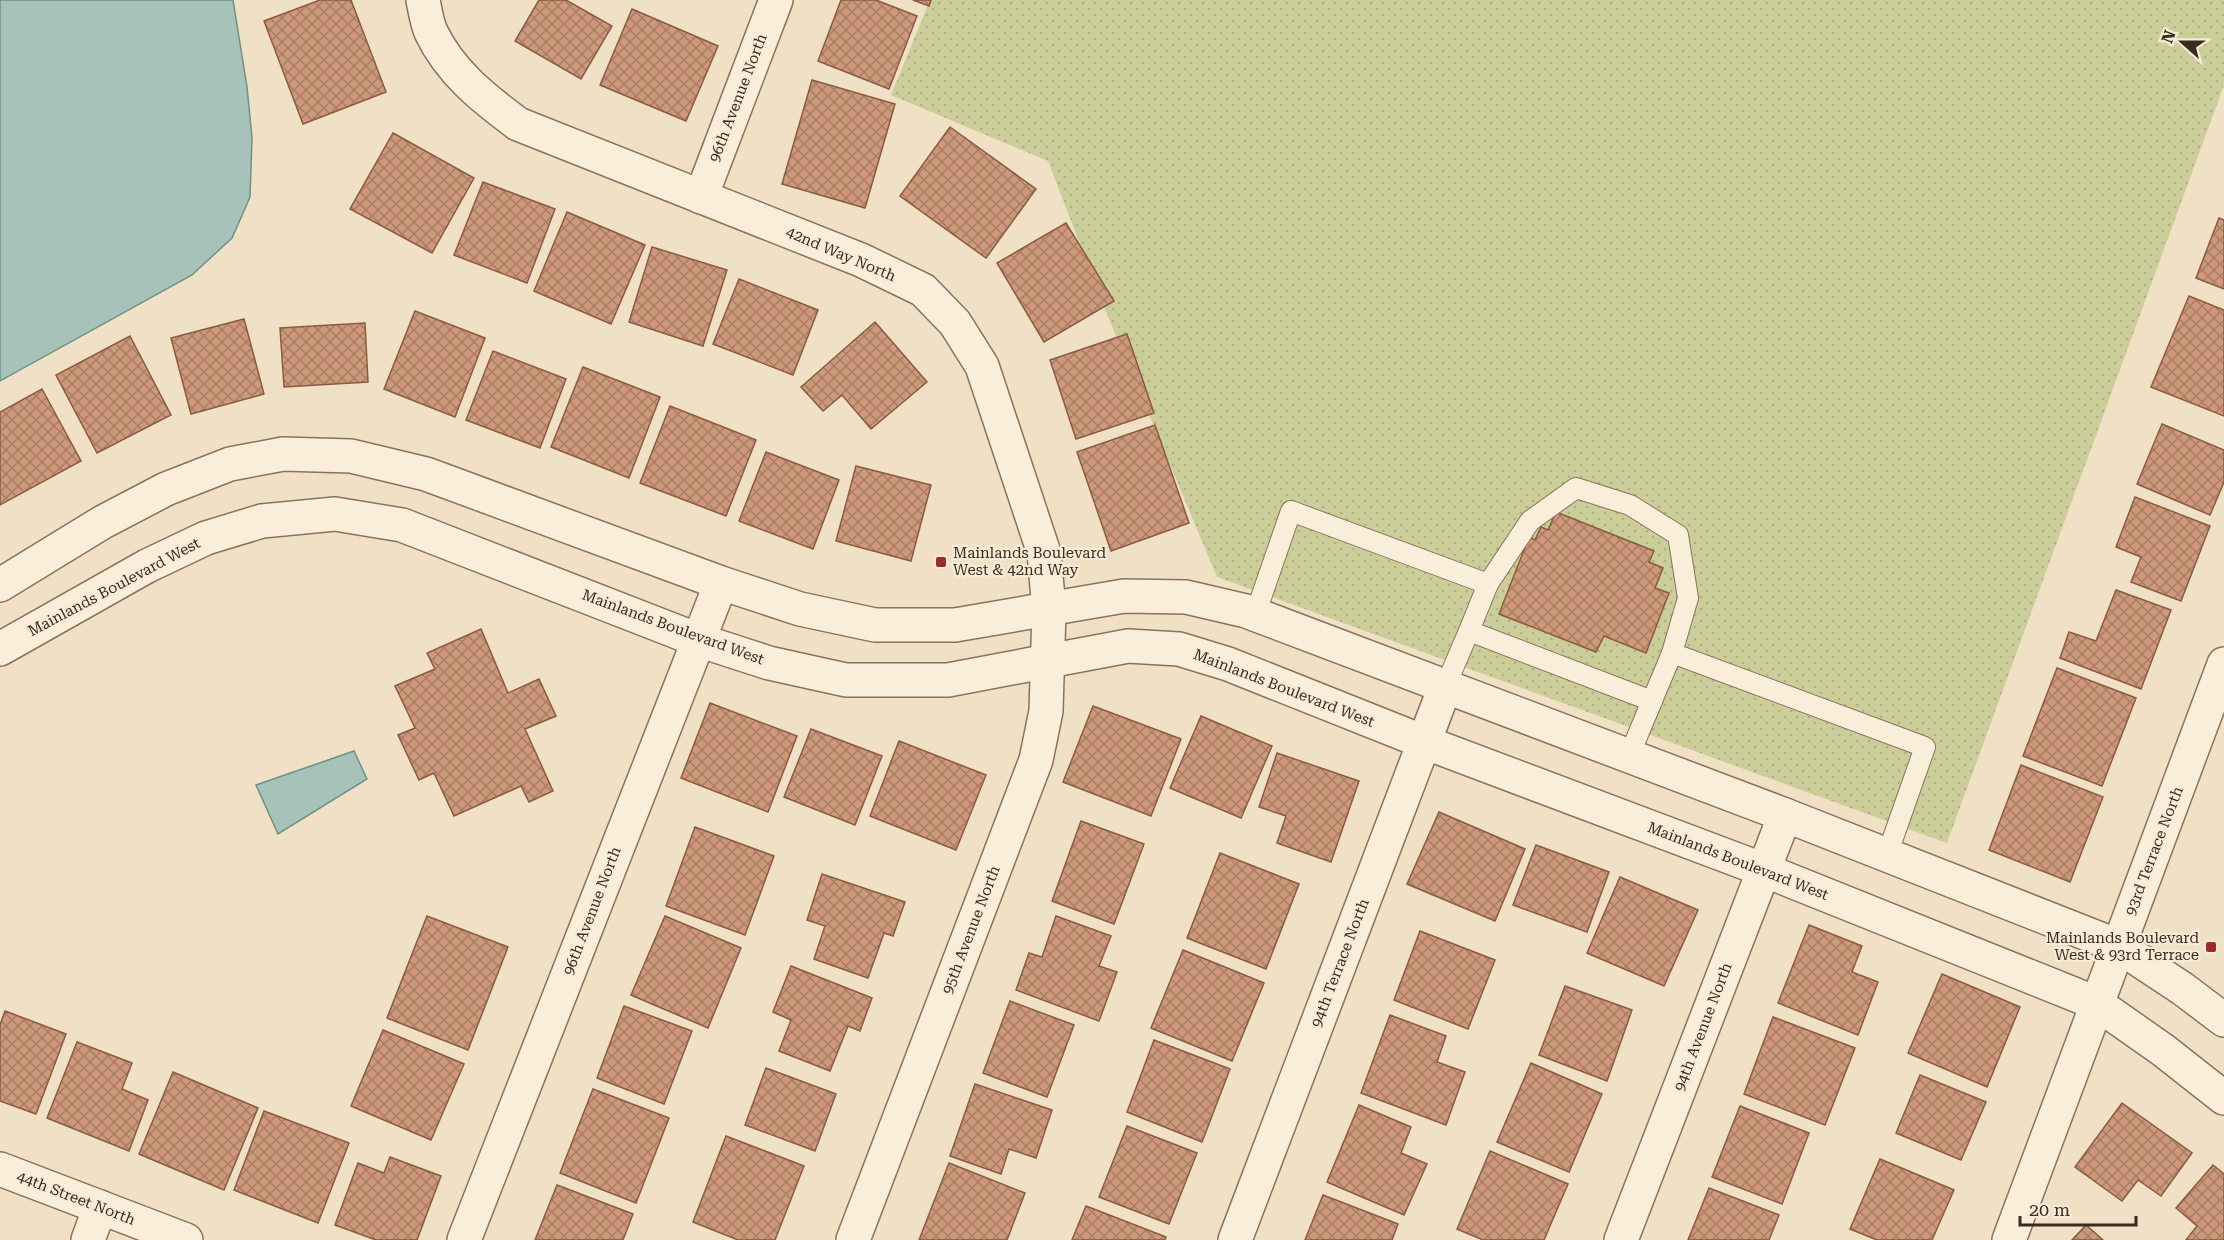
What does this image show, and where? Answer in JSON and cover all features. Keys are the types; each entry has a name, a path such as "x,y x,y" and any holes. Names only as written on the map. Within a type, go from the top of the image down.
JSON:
{"street":[{"name":"42nd Way North","path":"423,0 430,30 449,63 481,96 518,124 861,260 923,290 955,323 982,366 1044,553 1048,610"},
{"name":"96th Avenue North","path":"701,197 776,0"},
{"path":"0,585 103,522 166,489 230,464 283,454 351,456 426,474 721,583 800,609 875,625 955,625 1124,596 1186,597 1255,615 1785,815 2118,946 2183,989 2224,1020"},
{"name":"Mainlands Boulevard West","path":"0,649 147,566 206,538 262,521 335,514 402,525 698,640 769,663 846,680 948,680 1128,646 1179,649 1228,664 1424,742 1764,870 2096,1003 2163,1050 2224,1098"},
{"name":"96th Avenue North","path":"464,1240 721,583"},
{"name":"95th Avenue North","path":"853,1240 1036,760 1046,711 1048,610"},
{"name":"93rd Terrace North","path":"2008,1240 2224,664"},
{"name":"94th Terrace North","path":"1235,1240 1445,687"},
{"name":"94th Avenue North","path":"1621,1240 1785,815"},
{"name":"44th Street North","path":"0,1169 186,1240"},
{"path":"88,1240 100,1207"}],"lane":[{"path":"1445,687 1488,584 1530,521 1576,488 1630,505 1678,536 1688,598 1672,653 1629,756"},
{"path":"1255,615 1291,512 1488,584"},
{"path":"1469,631 1652,701"},
{"path":"1672,653 1925,747 1887,855"}],"green space":[{"path":"930,0 2224,0 2224,85 1947,843 1217,577 1107,314 1048,161 891,95"}],"water":[{"path":"0,0 233,0 247,87 252,138 250,197 232,238 192,275 0,381"},
{"path":"354,751 367,779 278,834 256,785"}],"building":[{"path":"320,0 351,0 386,92 303,124 264,21"},
{"path":"539,0 566,0 612,26 581,79 515,41"},
{"path":"841,0 876,0 917,16 889,89 818,61"},
{"path":"913,0 931,0 929,6"},
{"path":"632,9 718,46 686,121 600,85"},
{"path":"812,80 895,104 865,208 782,184"},
{"path":"950,127 1036,189 986,258 900,196"},
{"path":"393,133 474,178 432,253 350,209"},
{"path":"483,182 555,209 527,283 454,255"},
{"path":"567,212 645,245 611,324 534,291"},
{"path":"2219,218 2224,220 2224,289 2196,278"},
{"path":"1066,223 1114,301 1044,342 997,263"},
{"path":"652,247 727,270 703,346 629,322"},
{"path":"739,279 818,310 793,375 713,344"},
{"path":"2189,296 2224,310 2224,416 2151,387"},
{"path":"415,311 485,338 455,417 384,389"},
{"path":"244,319 264,394 191,414 171,338"},
{"path":"875,322 927,382 871,429 842,395 823,411 801,387"},
{"path":"365,323 368,382 284,387 280,328"},
{"path":"1127,334 1154,413 1076,439 1050,360"},
{"path":"130,336 171,415 97,453 56,375"},
{"path":"493,351 566,379 540,448 466,420"},
{"path":"583,367 660,397 629,478 551,447"},
{"path":"42,389 81,461 0,505 0,412"},
{"path":"670,406 756,440 726,516 640,483"},
{"path":"2162,424 2224,450 2224,482 2210,515 2137,484"},
{"path":"1155,425 1189,523 1111,551 1077,452"},
{"path":"766,452 839,480 813,549 739,521"},
{"path":"856,466 931,485 911,561 836,541"},
{"path":"2135,497 2210,526 2181,601 2131,582 2141,557 2116,547"},
{"path":"1556,512 1654,551 1649,562 1663,568 1655,588 1669,593 1646,653 1604,636 1596,652 1499,614 1529,537 1535,540 1541,527 1548,530"},
{"path":"2116,590 2171,610 2141,689 2060,658 2069,632 2096,641"},
{"path":"481,629 508,693 539,679 556,716 525,729 553,791 529,802 521,786 454,816 434,773 419,780 398,735 415,728 395,686 435,669 427,653"},
{"path":"2057,668 2136,698 2102,786 2023,756"},
{"path":"710,703 797,736 768,812 681,778"},
{"path":"1093,706 1181,739 1151,816 1063,782"},
{"path":"1201,716 1272,746 1241,818 1170,788"},
{"path":"811,729 882,756 855,825 784,797"},
{"path":"899,741 986,775 956,850 870,816"},
{"path":"1277,753 1359,781 1331,862 1277,843 1286,816 1259,807"},
{"path":"2021,765 2103,797 2070,882 1989,850"},
{"path":"1439,812 1525,849 1495,921 1407,884"},
{"path":"1081,821 1144,844 1114,924 1052,901"},
{"path":"695,827 774,856 745,935 666,906"},
{"path":"1536,845 1609,872 1587,932 1513,905"},
{"path":"1220,853 1299,884 1266,969 1187,938"},
{"path":"822,874 905,902 893,936 884,933 868,978 814,959 825,926 807,920"},
{"path":"1620,877 1698,910 1664,986 1587,953"},
{"path":"427,916 508,947 468,1050 387,1018"},
{"path":"665,916 741,948 708,1028 631,995"},
{"path":"1056,916 1111,936 1099,966 1117,972 1099,1021 1016,990 1029,953 1042,957"},
{"path":"1809,925 1862,946 1852,972 1878,982 1858,1035 1778,1003"},
{"path":"1420,931 1495,960 1468,1029 1394,1000"},
{"path":"1183,950 1264,983 1232,1061 1151,1028"},
{"path":"791,966 872,998 860,1031 848,1026 830,1071 779,1051 791,1020 773,1012"},
{"path":"1942,974 2020,1007 1987,1087 1908,1053"},
{"path":"1565,986 1632,1010 1607,1081 1539,1055"},
{"path":"1010,1001 1074,1025 1047,1097 983,1073"},
{"path":"624,1006 692,1031 664,1104 597,1078"},
{"path":"5,1011 66,1034 36,1114 0,1101 0,1025"},
{"path":"1390,1015 1446,1036 1437,1062 1465,1072 1446,1125 1361,1093"},
{"path":"1773,1017 1855,1048 1825,1125 1744,1094"},
{"path":"383,1030 464,1064 431,1140 351,1106"},
{"path":"1154,1040 1230,1069 1202,1142 1127,1112"},
{"path":"77,1042 132,1063 122,1089 148,1100 129,1151 47,1118"},
{"path":"1531,1063 1602,1094 1569,1172 1497,1142"},
{"path":"766,1068 836,1094 815,1151 745,1125"},
{"path":"173,1072 258,1108 224,1190 139,1154"},
{"path":"1920,1075 1986,1102 1961,1160 1896,1133"},
{"path":"975,1084 1052,1110 1036,1158 1009,1149 1001,1174 950,1156"},
{"path":"593,1089 669,1118 636,1203 560,1173"},
{"path":"2122,1103 2192,1153 2161,1196 2138,1180 2122,1201 2075,1167"},
{"path":"1359,1105 1411,1127 1401,1153 1427,1164 1404,1215 1327,1182"},
{"path":"1740,1106 1809,1133 1782,1204 1712,1177"},
{"path":"264,1111 349,1143 318,1223 234,1190"},
{"path":"1127,1126 1197,1153 1169,1224 1099,1197"},
{"path":"726,1136 804,1166 775,1240 738,1240 693,1222"},
{"path":"1490,1151 1568,1184 1544,1240 1483,1240 1457,1229"},
{"path":"390,1157 441,1176 417,1240 376,1240 335,1225 358,1163 384,1173"},
{"path":"1880,1159 1954,1190 1932,1240 1877,1240 1850,1229"},
{"path":"949,1163 1025,1193 1007,1240 919,1240"},
{"path":"2213,1165 2224,1174 2224,1240 2186,1240 2197,1226 2176,1208"},
{"path":"557,1185 633,1214 623,1240 535,1240"},
{"path":"1709,1188 1779,1215 1769,1240 1688,1240"},
{"path":"1323,1195 1398,1224 1392,1240 1305,1240"},
{"path":"1086,1206 1166,1237 1165,1240 1072,1240"},
{"path":"2086,1225 2103,1240 2072,1240"}],"place":[{"name":"Mainlands Boulevard West & 42nd Way","path":"941,562"},
{"name":"Mainlands Boulevard West & 93rd Terrace","path":"2211,947"}]}
